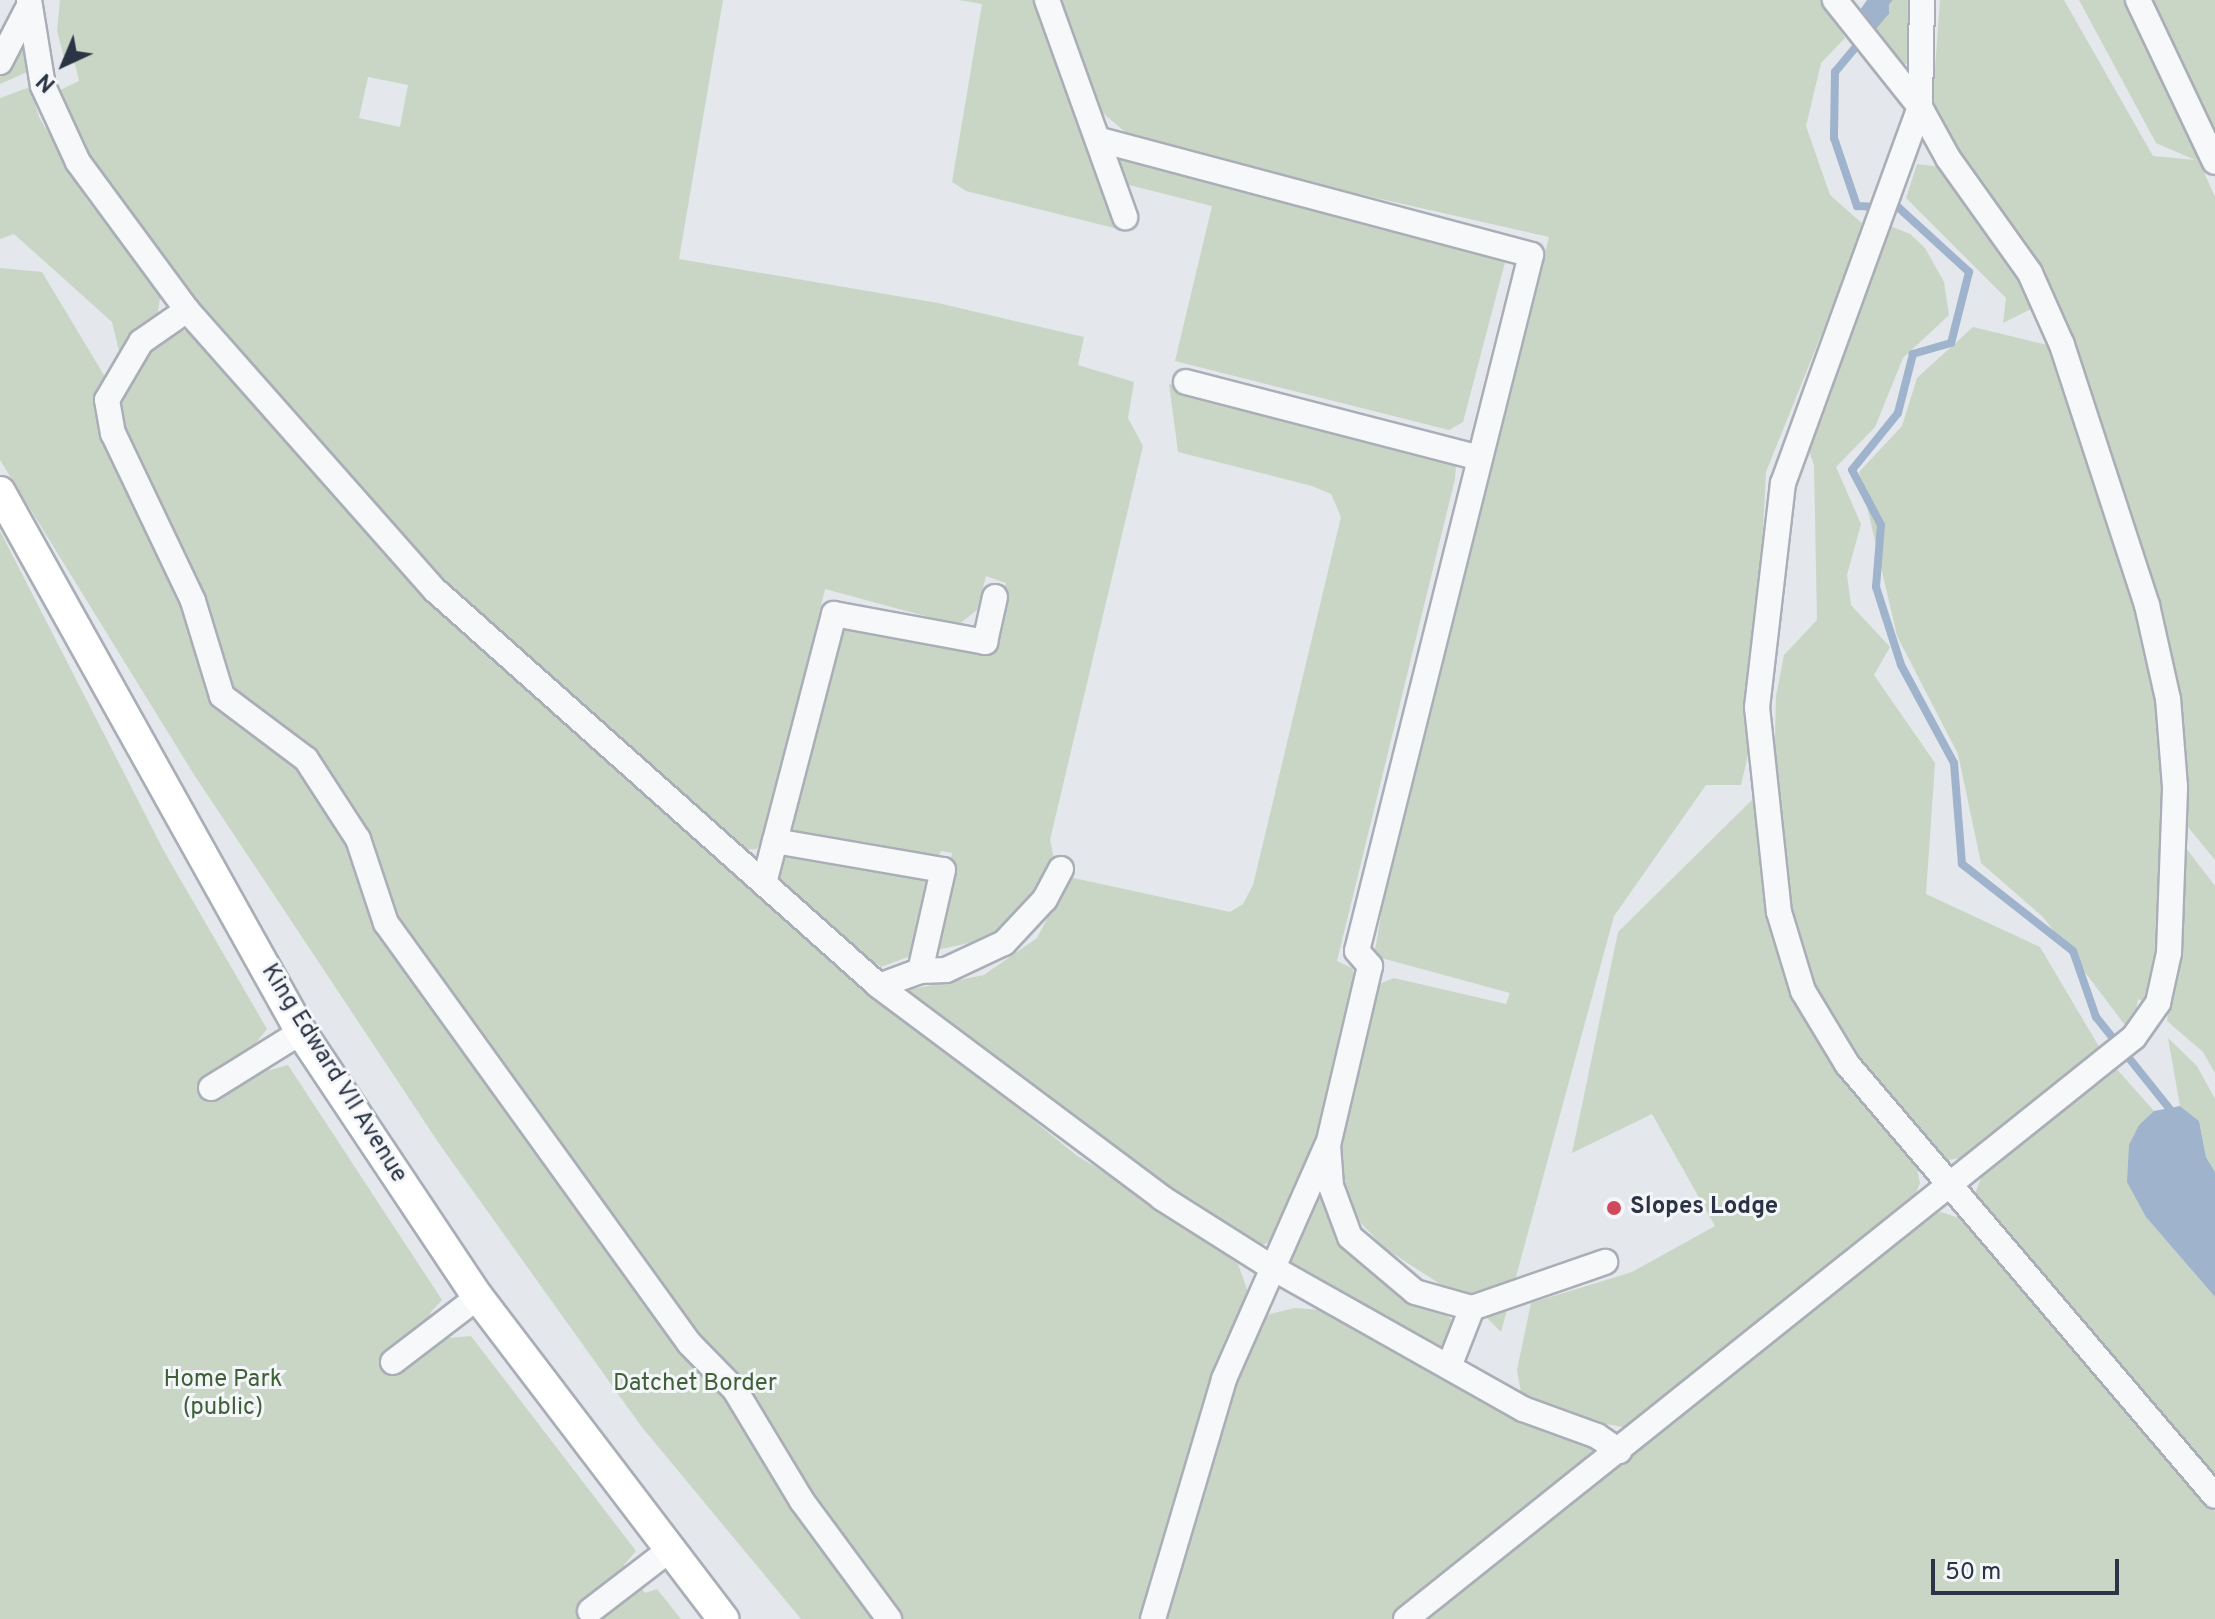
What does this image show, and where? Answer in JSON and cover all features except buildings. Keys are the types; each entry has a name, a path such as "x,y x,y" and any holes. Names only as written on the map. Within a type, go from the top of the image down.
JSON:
{"main road":[{"name":"King Edward VII Avenue","path":"0,492 301,1032 478,1297 668,1551 723,1619"}],"lane":[{"path":"1047,0 1100,140 1125,217"},
{"path":"1406,1619 2134,1037 2158,1003 2173,895 2173,743 2160,655 2047,308 2007,237 1948,158 1920,107 1835,0"},
{"path":"1922,0 1920,107 1783,483 1757,707 1779,912 1793,965 1830,1041 1948,1185 2215,1496"},
{"path":"2138,0 2215,162"},
{"path":"0,62 29,3"},
{"path":"29,3 43,86 78,162 187,310 436,591 879,986 1162,1198 1271,1267 1450,1364 1523,1409 1597,1436 1619,1451"},
{"path":"1100,140 1531,255 1357,951 1370,966 1328,1145 1271,1267 1224,1379 1153,1619"},
{"path":"187,310 141,342 107,400 113,433 193,601 222,696 306,759 358,839 394,935 680,1330 735,1390 802,1501 889,1619"},
{"path":"1186,382 1479,458"},
{"path":"764,883 834,614 985,642 995,597"},
{"path":"775,841 943,870 920,971"},
{"path":"879,986 920,971 946,970 1004,943 1045,899 1061,869"},
{"path":"211,1088 301,1032"},
{"path":"1328,1145 1331,1186 1350,1237 1415,1292 1472,1308 1605,1262"},
{"path":"393,1362 478,1297"},
{"path":"1450,1364 1472,1308"},
{"path":"590,1611 668,1551"}],"green space":[{"path":"60,0 723,0 679,259 938,303 1084,337 1078,365 1134,382 1128,418 1143,446 1050,840 1055,863 1005,925 978,941 932,951 952,853 941,851 936,863 797,836 786,819 839,623 990,651 1006,583 986,576 977,610 958,625 825,589 768,825 757,849 741,850 607,735 477,611 342,476 177,289 53,103 60,90 79,81 75,64 65,61 57,31","holes":["368,77 408,85 400,127 359,118"]},
{"path":"959,0 1042,0 1114,228 966,191 952,182 982,4"},
{"path":"1060,0 1822,0 1845,38 1821,63 1806,126 1830,195 1865,226 1766,472 1752,738 1741,785 1706,785 1614,916 1501,1332 1477,1308 1383,1247 1360,1222 1342,1190 1338,1148 1372,992 1379,984 1394,978 1506,1004 1510,993 1374,956 1386,886 1549,237 1252,170 1129,135 1099,110"},
{"path":"1893,0 1917,0 1909,63 1896,66 1865,31"},
{"path":"1940,0 2064,0 2153,156 2195,160 2156,143 2079,0 2127,0 2215,197 2215,860 2184,822 2179,722 2066,329 1939,129 1933,96"},
{"path":"2147,0 2215,0 2215,143"},
{"path":"23,41 27,72 0,84 0,72"},
{"path":"30,87 39,117 87,200 161,291 158,312 119,351 112,322 14,234 0,239 0,98"},
{"path":"1120,155 1508,251 1463,422 1449,430 1175,361 1212,206 1125,184 1113,161"},
{"path":"1917,164 1941,167 1973,203 2037,306 2003,323 2006,298 1906,198"},
{"path":"1890,226 1910,234 1925,248 1944,282 1949,315 1903,358 1875,427 1836,467 1861,524 1847,575 1851,605 1890,647 1874,675 1935,763 1926,894 2040,947 2101,1050 1961,1158 1948,1160 1935,1154 1860,1069 1820,1010 1785,909 1773,814 1776,696 1784,655 1817,620 1814,465 1805,440"},
{"name":"Datchet Border","path":"0,268 42,272 113,390 165,330 189,331 399,558 591,746 983,1080 1076,1155 1189,1224 1238,1264 1249,1295 1140,1619 801,1619 641,1426 440,1145 193,773 0,460"},
{"path":"1973,327 2052,346 2155,662 2167,761 2165,937 2149,1004 2138,999 2134,1026 2128,1029 2043,917 1981,863 1958,754 1897,636 1859,472 1902,426 1917,378"},
{"path":"1169,384 1457,453 1455,479 1337,961 1352,968 1357,985 1320,1143 1270,1242 1251,1249 917,1004 907,990 984,975 1037,938 1069,877 1230,912 1243,904 1253,885 1341,517 1331,494 1312,486 1178,452"},
{"name":"Home Park (public)","path":"0,531 165,853 267,1029 255,1044 270,1070 288,1065 442,1300 430,1313 448,1338 471,1336 636,1551 624,1565 645,1593 657,1589 681,1619 0,1619"},
{"path":"1758,794 1781,956 1916,1163 1920,1183 1911,1205 1628,1428 1551,1414 1522,1398 1517,1370 1531,1303 1632,1272 1715,1226 1652,1114 1572,1153 1618,932"},
{"path":"797,847 923,876 930,889 916,954 881,967 781,891 775,872 780,856"},
{"path":"2186,848 2215,886 2215,1073 2203,1052 2167,1021"},
{"path":"2168,1038 2197,1066 2215,1099 2215,1172 2206,1157 2199,1121 2180,1106"},
{"path":"2114,1066 2154,1111 2139,1125 2146,1217 2215,1297 2215,1483 1972,1202 1985,1167"},
{"path":"1321,1182 1338,1214 1453,1321 1450,1347 1434,1355 1288,1270 1293,1240"},
{"path":"1941,1212 1965,1220 2215,1512 2215,1619 1417,1619 1925,1217"},
{"path":"1295,1308 1322,1310 1593,1449 1593,1465 1398,1619 1163,1619 1247,1337 1270,1314"}],"water":[{"path":"1867,0 1893,0 1865,31 1855,17"},
{"path":"2180,1106 2199,1121 2206,1157 2215,1172 2215,1297 2146,1217 2127,1182 2129,1145 2139,1125 2154,1111"}],"waterway":[{"path":"1885,0 1885,12 1835,72 1834,138 1857,206 1899,208 1969,272 1951,343 1913,354 1898,413 1852,470 1881,525 1876,587 1901,665 1954,763 1962,864 2073,951 2096,1017 2169,1108"}],"place":[{"name":"Slopes Lodge","path":"1614,1208"}]}
